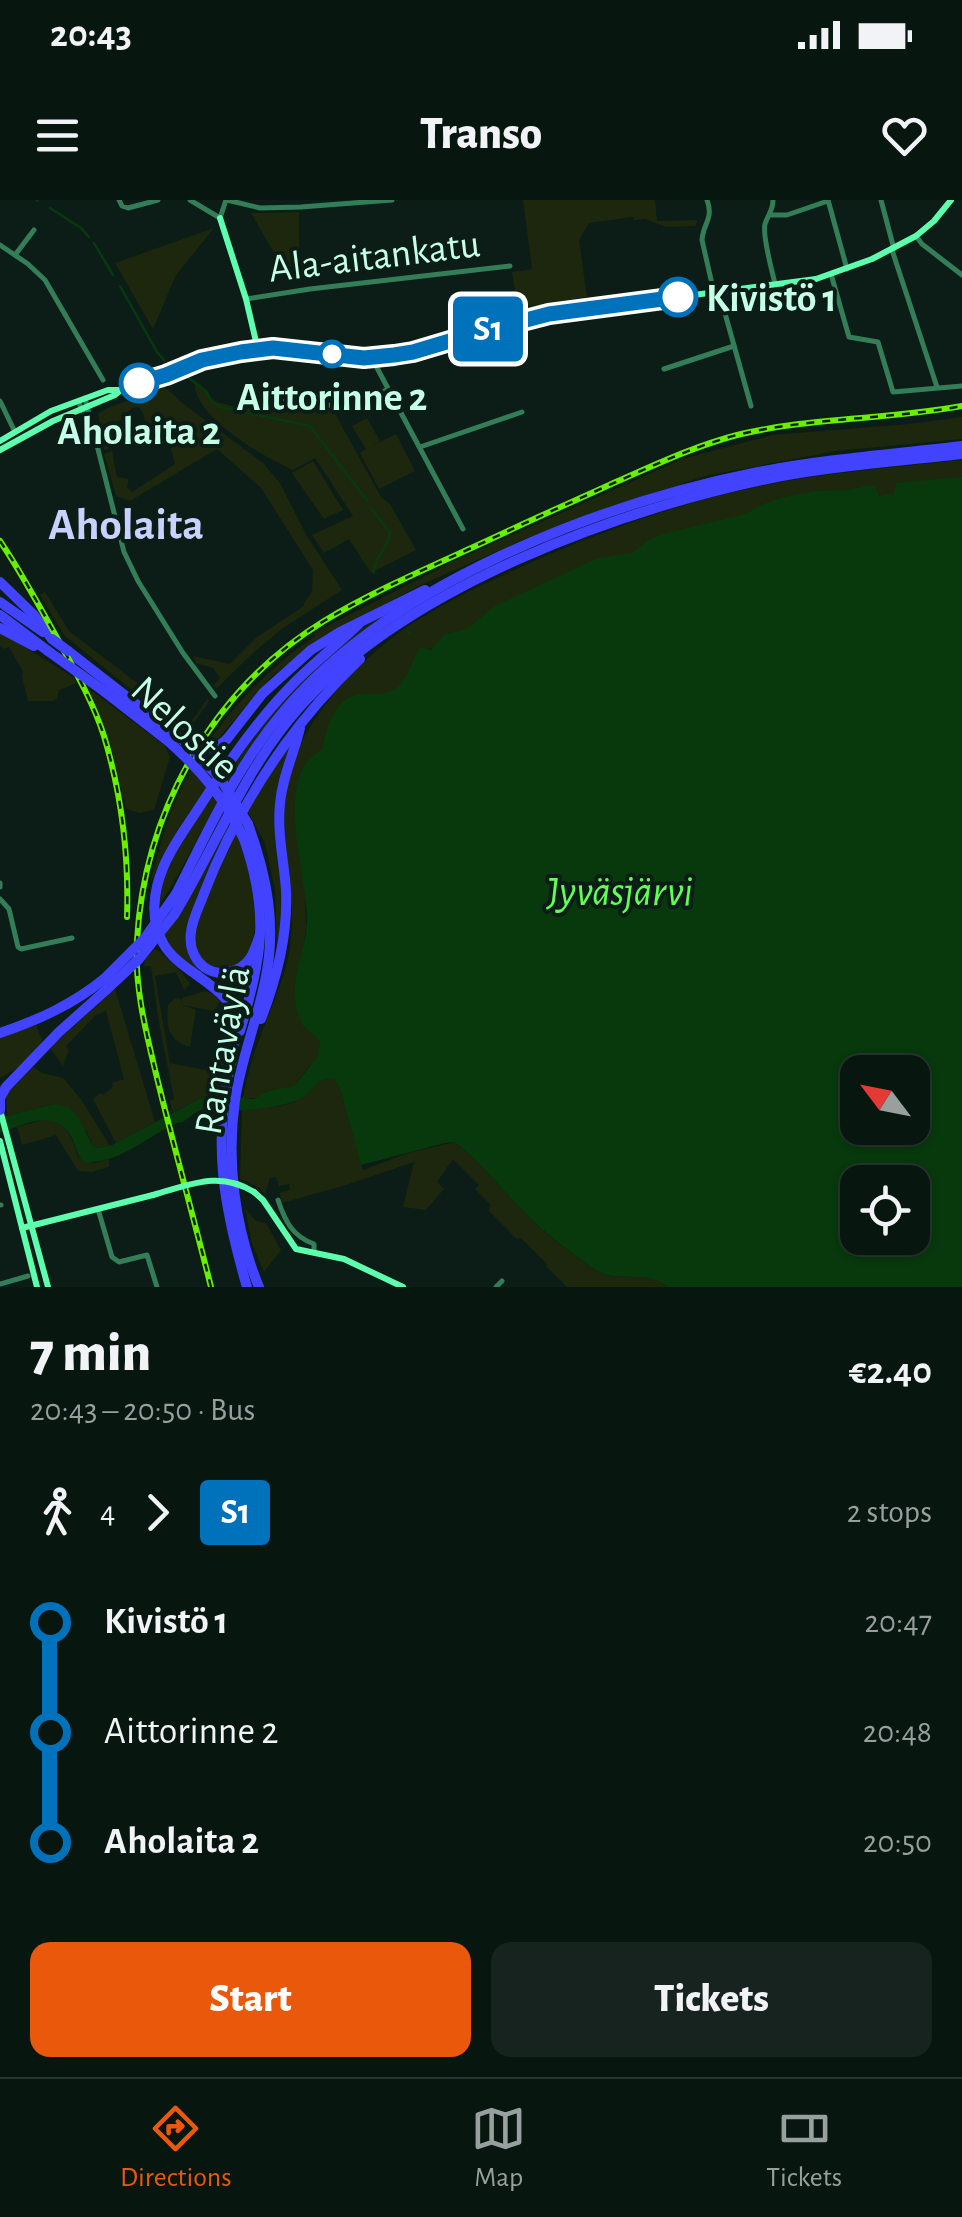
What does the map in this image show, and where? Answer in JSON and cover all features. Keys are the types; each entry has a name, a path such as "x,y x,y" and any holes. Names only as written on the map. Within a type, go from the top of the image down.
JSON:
{"highway":[{"path":"190,746 216,748 263,693 326,640 420,592 576,526 708,483 840,459 962,446"},
{"path":"0,1033 74,1002 139,959 174,915 248,776 274,738 320,685 346,662 438,601 562,541 648,510 739,484 962,454"},
{"path":"0,1110 4,1089 146,938 176,894 240,771 292,700 368,632 467,572"},
{"path":"0,582 34,614 50,644 29,644 0,628"},
{"name":"Nelostie","path":"0,602 27,621 105,692 170,737 190,746 222,781 248,824"},
{"name":"Nelostie","path":"0,615 92,668 170,737 216,790 244,838 254,868 262,928"},
{"path":"236,1068 235,1012 228,1000 180,964 162,942 155,921 155,893 167,859 260,722 294,684 360,624"},
{"path":"262,928 252,956 233,971 216,972 203,966 191,946 194,920 221,852 252,796 301,725 384,634"},
{"path":"236,1068 270,992 284,941 286,890 280,807 284,774 301,725"},
{"name":"Rantaväylä","path":"236,1068 265,982 271,945 265,874 248,824"},
{"name":"Rantaväylä","path":"247,1287 229,1224 222,1172 232,1087 262,928"},
{"path":"0,1082 18,1074"},
{"name":"Rantaväylä","path":"228,1117 239,1222 259,1287"}],"main road":[{"path":"0,450 51,411 214,357 258,350 375,356 413,352 549,314 776,286 832,274 916,236 951,200"},
{"path":"220,218 258,350"},
{"path":"0,441 85,409 120,390"},
{"path":"0,1110 36,1287"},
{"path":"5,1146 48,1287"},
{"path":"22,1228 216,1180 234,1181 263,1200 292,1246 301,1252 331,1255 402,1287"}],"street":[{"path":"119,200 128,208 158,200"},
{"path":"190,200 220,218 226,200 260,208 392,200"},
{"path":"708,200 711,215 702,240 751,406"},
{"path":"773,200 765,234 776,286"},
{"path":"880,200 937,387"},
{"path":"771,215 828,201 847,269"},
{"path":"15,255 34,230"},
{"path":"916,236 962,275"},
{"path":"0,246 46,280 102,380"},
{"name":"Ala-aitankatu","path":"246,299 510,266"},
{"path":"832,274 849,337 878,342 894,392 962,386"},
{"path":"664,369 734,346"},
{"path":"375,356 388,390 462,529"},
{"path":"270,395 278,401 338,406 388,390"},
{"path":"82,399 132,570 183,653 215,696"},
{"path":"0,402 17,436"},
{"path":"420,447 522,412"},
{"path":"0,899 9,909 21,950 72,938"},
{"path":"278,1200 294,1232 314,1244 314,1253"},
{"path":"98,1208 112,1257 119,1262 147,1255 157,1287"},
{"path":"0,1284 28,1276"},
{"path":"496,1287 502,1280"}],"shaded area":[{"path":"523,200 655,200 657,221 697,220 696,226 666,227 633,217 589,223 579,240 587,297 518,308 512,272 532,269"},
{"path":"299,212 299,268 281,265 251,213"},
{"path":"214,228 176,275 153,329 115,263"},
{"path":"195,380 216,402 241,408 268,403 333,410 381,497 390,504 416,550 371,573 349,539 324,553 312,535 353,516 315,458 293,470 248,445 204,407"},
{"path":"162,384 263,463 280,483 307,536 342,590 283,628 217,688 213,686 220,678 213,668 196,663 193,656 230,664 257,637 304,606 312,592 313,570 261,488 217,449 130,501 116,496 104,454 112,451 117,477 129,479 127,487 132,492 175,464 168,437 177,434 175,423 155,427 155,434 149,436 143,413 139,407 132,408 118,422 120,439 107,450 98,414"},
{"path":"962,417 962,439 836,451 705,476 532,536 421,585 325,636 271,677 219,738 208,742 257,684 314,633 454,561 682,459 772,435"},
{"path":"367,418 380,441 372,446 396,434 415,471 379,489 360,453 366,449 352,426"},
{"path":"962,460 962,514 425,650 305,891 302,959 353,1030 310,1065 295,1085 265,1092 260,1098 243,1098 252,1059 288,960 292,923 285,810 292,765 324,706 373,654 407,627 463,594 642,519 790,480"},
{"path":"313,461 343,510 324,519 292,473"},
{"path":"45,592 69,631 188,722 208,698 186,734 64,635 40,595"},
{"path":"396,608 327,661 267,724 234,772 158,907 161,886 177,845 272,711 333,651"},
{"path":"0,632 77,683 59,690 53,701 28,701 23,671 9,647 4,649 0,645"},
{"path":"88,688 164,745 170,757 154,810 140,813 126,809 112,751"},
{"path":"294,738 282,774 283,906 277,953 275,890 265,843 247,810"},
{"path":"192,769 207,788 150,884 172,810"},
{"path":"230,819 233,825 188,928 204,975 182,962 164,936"},
{"path":"236,832 250,878 254,933 244,960 229,968 213,967 195,950 196,929 204,900"},
{"path":"155,949 190,984 184,990 176,972 155,976 170,1063 216,1072 227,1019 231,1020 219,1095 203,1097 172,1113 170,1101 174,1099 151,966 144,966"},
{"path":"115,989 155,1122 116,1143 93,1099 113,1087 112,1083 124,1079 106,1011 96,1015 66,1046 69,1050 63,1066 50,1048"},
{"path":"205,991 220,1001 214,1011 182,1005 196,1010 190,1047 170,1032 168,1005 174,999 180,998 182,1002 182,998"},
{"path":"36,1025 43,1042 19,1067 0,1078 0,1038"},
{"path":"33,1067 63,1078 110,1146 92,1145 87,1132 54,1104 8,1116 8,1092"},
{"path":"328,1077 335,1079 341,1092 363,1170 408,1153 455,1142 539,1227 594,1269 612,1276 650,1278 668,1287 567,1287 488,1210 491,1205 475,1189 479,1185 453,1159 437,1182 444,1189 426,1210 403,1207 414,1162 282,1203 279,1193 290,1190 289,1184 279,1186 276,1177 270,1178 265,1194 240,1179 242,1110 294,1102"},
{"path":"52,1119 66,1130 78,1157 94,1163 109,1159 109,1167 78,1171 56,1135 22,1145 17,1127"},
{"path":"245,1208 256,1221 266,1223 281,1250 264,1272 252,1244"}],"water":[{"name":"Jyväsjärvi","path":"962,477 962,1287 668,1287 650,1278 603,1274 540,1227 455,1142 361,1165 341,1092 335,1079 329,1078 302,1097 282,1105 250,1110 201,1110 109,1159 84,1162 69,1133 46,1120 0,1133 0,1118 54,1104 68,1107 79,1118 92,1145 110,1146 203,1097 254,1099 265,1092 295,1085 318,1056 320,1040 303,1026 295,999 307,921 296,827 298,780 307,762 323,749 332,717 348,698 395,689 407,675 420,647 431,650 444,635 467,629 493,607 595,559 631,553 663,534 745,514 784,497 865,486 875,486 879,496 894,493 896,483"}],"waterway":[{"path":"50,208 89,237"},
{"path":"94,243 113,275"},
{"path":"120,286 164,360"},
{"path":"185,375 220,407 310,426 368,502"},
{"path":"371,508 390,533 374,573"}],"railway":[{"path":"211,1287 146,1030 137,976 137,941 142,893 170,801 218,718 249,681 284,649 369,596 691,450 765,429 962,406"},
{"path":"0,541 74,669 104,736 123,826 127,917"}],"bus line":[{"name":"S1","path":"139,383 202,360 241,352 273,348 364,358 394,355 549,314 678,297"}],"place":[{"name":"Kivistö 1","path":"678,297"},
{"name":"Aittorinne 2","path":"332,354"},
{"name":"Aholaita 2","path":"139,383"}],"district":[{"name":"Aholaita","path":"126,523"}]}
